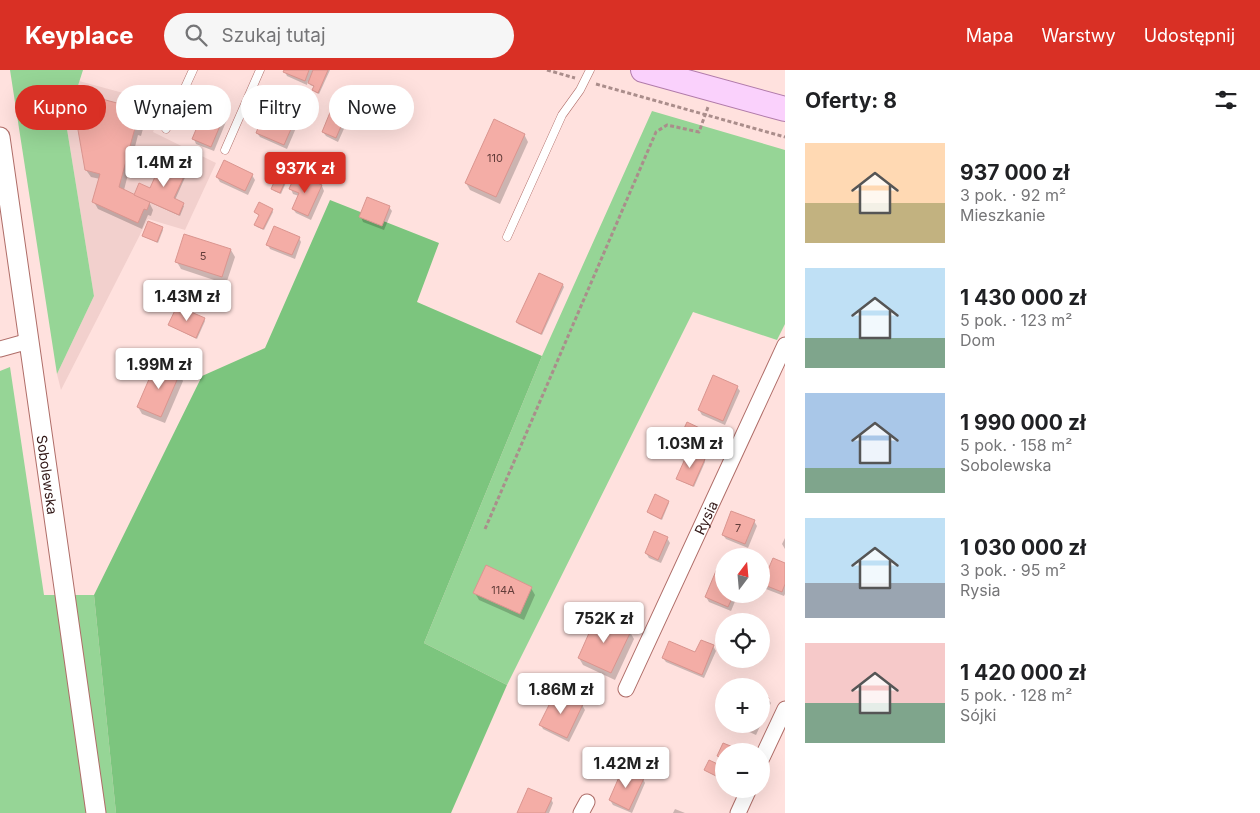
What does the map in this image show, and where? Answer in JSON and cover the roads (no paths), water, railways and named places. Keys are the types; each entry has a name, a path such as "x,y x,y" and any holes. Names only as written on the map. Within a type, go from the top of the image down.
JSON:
{"main road":[{"path":"643,70 785,109"}],"street":[{"name":"Sobolewska","path":"0,137 96,813"},
{"path":"0,349 29,341"},
{"name":"Rysia","path":"626,690 785,345"},
{"path":"769,743 785,709"},
{"path":"738,813 745,798"}],"lane":[{"path":"186,85 193,70"},
{"path":"225,150 260,70"},
{"path":"507,237 562,115 580,90 590,70"}]}
